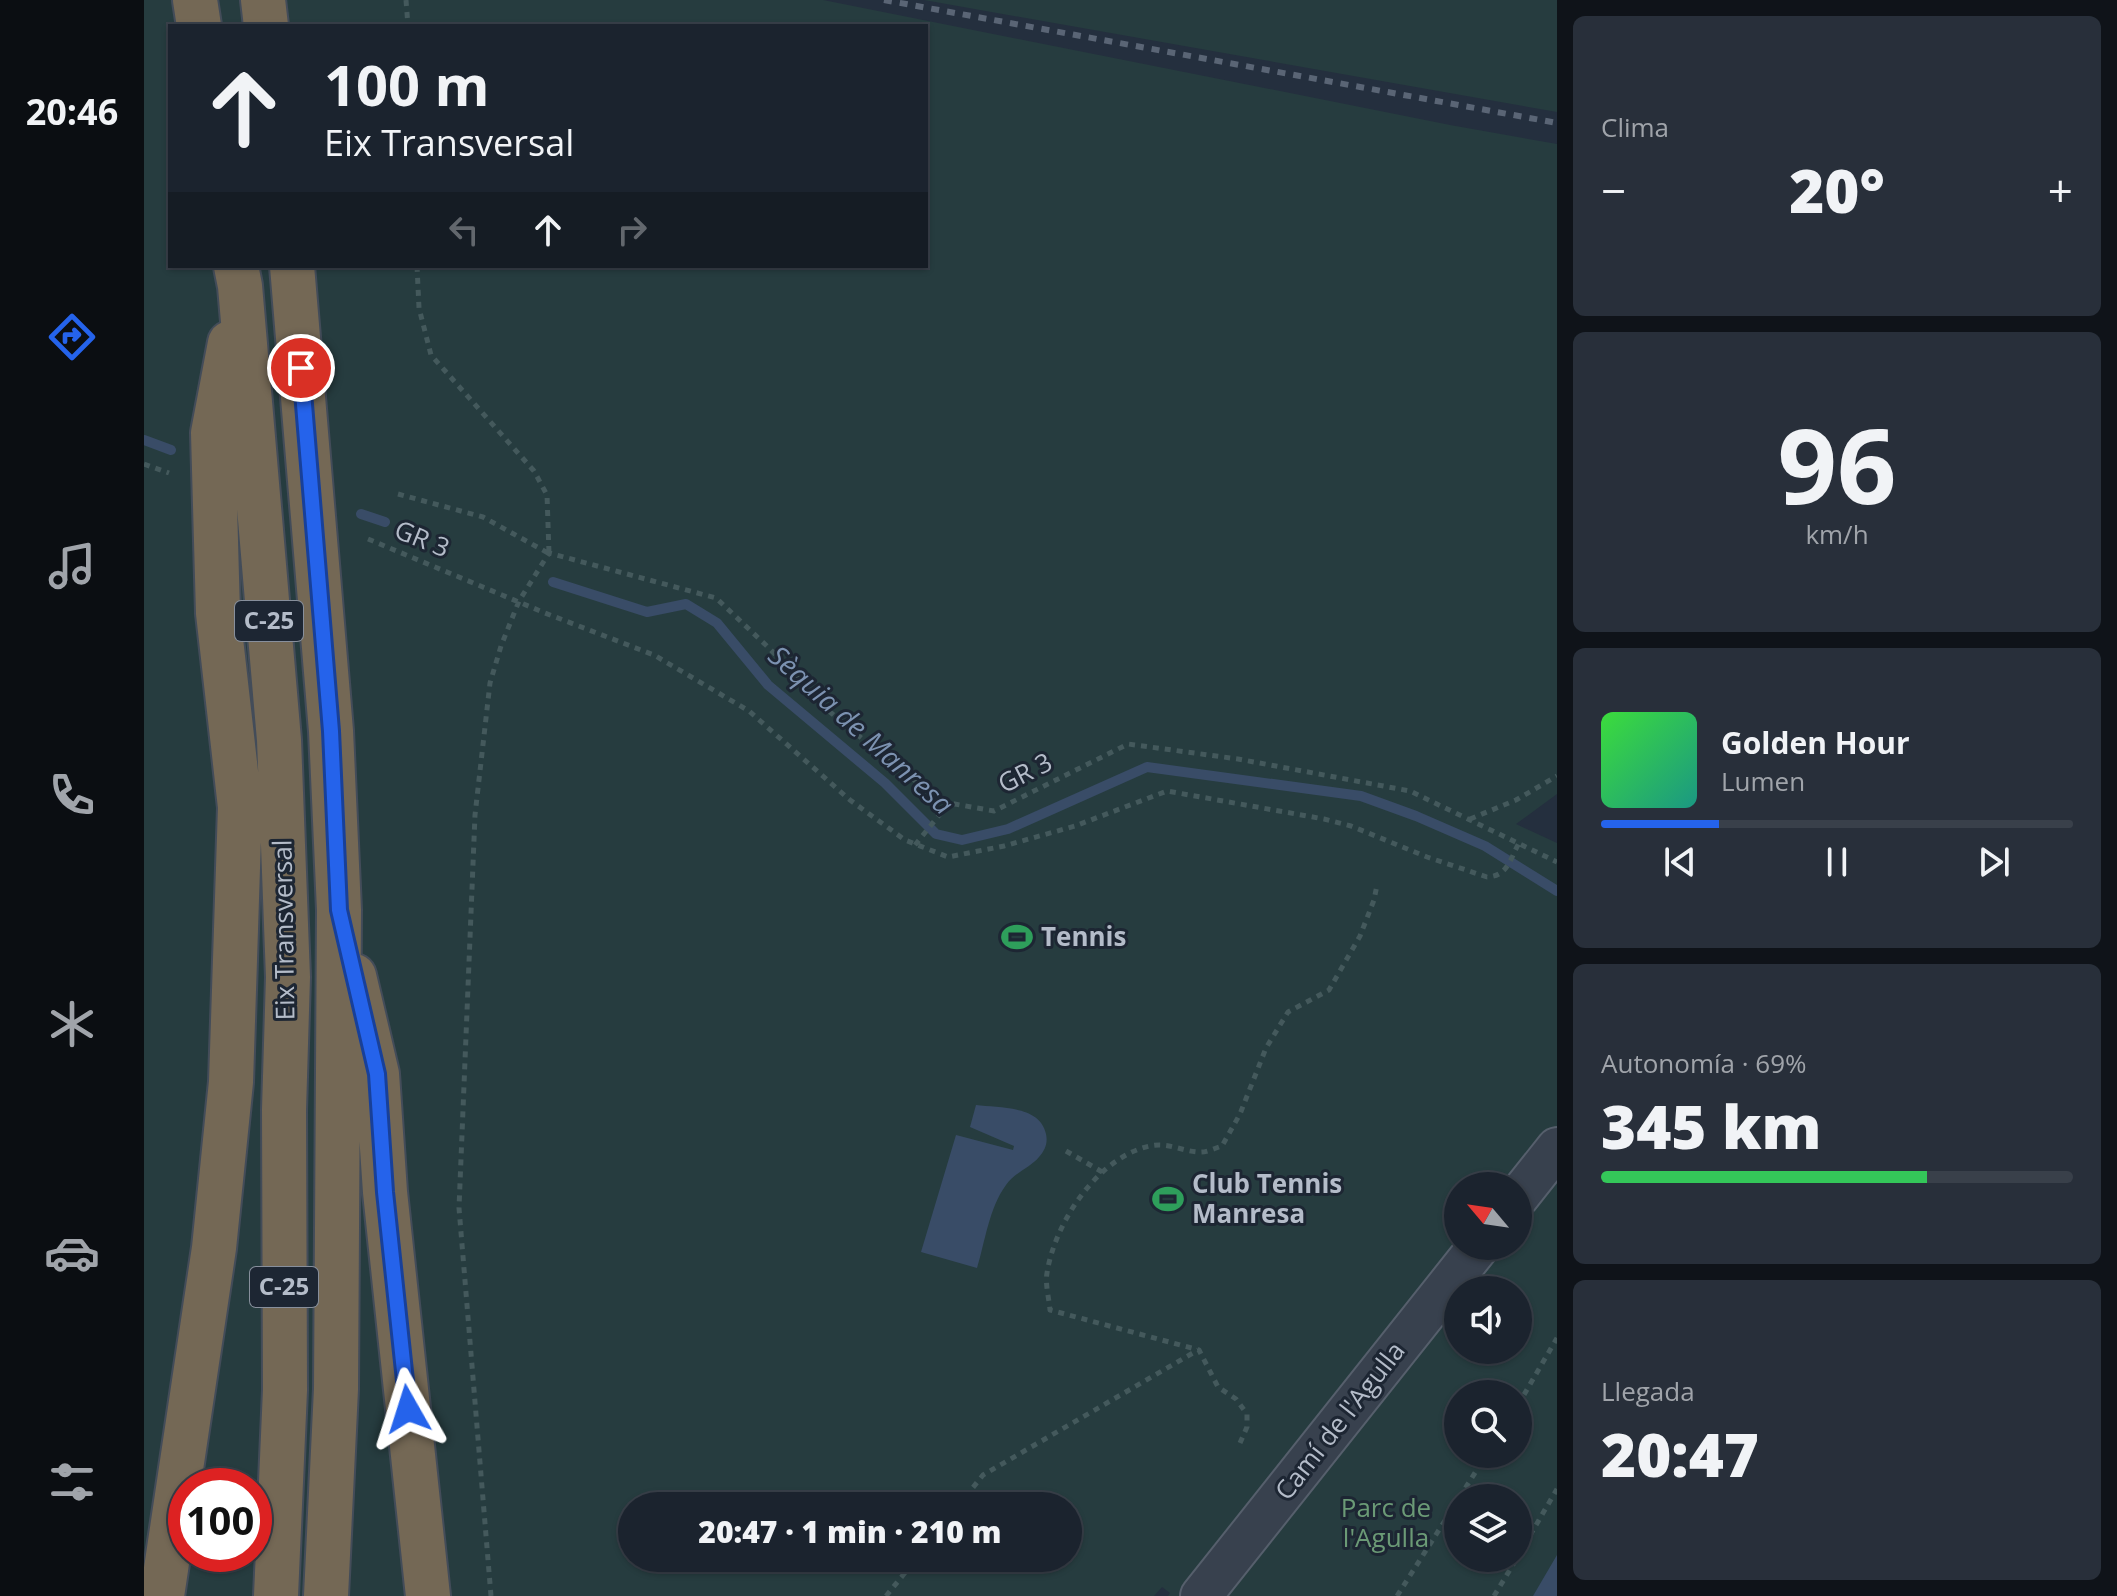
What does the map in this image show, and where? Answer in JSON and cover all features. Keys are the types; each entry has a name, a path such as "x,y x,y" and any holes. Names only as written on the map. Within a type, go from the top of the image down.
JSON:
{"highway":[{"path":"195,0 199,24"},
{"path":"263,0 266,24"},
{"name":"Eix Transversal","path":"292,268 331,731 339,910 336,1389 326,1596"},
{"path":"162,1596 214,1248 231,1082 240,807 218,613 213,433 238,276"},
{"name":"Eix Transversal","path":"238,276 279,740 287,961 285,1390 276,1596"},
{"path":"339,910 377,1074 385,1192 428,1596"}],"street":[{"path":"1532,1179 1557,1148"},
{"name":"Camí de l'Agulla","path":"1201,1596 1468,1260"}],"path":[{"path":"406,0 408,24"},
{"path":"417,268 419,308 431,355 534,471 547,495 549,553 519,601 490,683 475,815 459,1208 491,1596"},
{"path":"144,464 169,473"},
{"name":"GR 3","path":"398,494 483,517 549,553 716,598 830,712 905,774 949,803 994,811 1128,744 1238,759 1410,791 1557,862"},
{"name":"GR 3","path":"368,539 556,618 654,655 749,711 850,800 915,845 948,857 1075,826 1167,791 1351,826 1487,877 1498,877 1504,873 1519,843"},
{"path":"1469,820 1516,800 1557,776"},
{"path":"915,845 949,803"},
{"path":"1240,1443 1247,1427 1247,1414 1236,1399 1218,1387 1199,1350 1050,1310 1047,1274 1063,1223 1077,1198 1125,1153 1154,1145 1176,1146 1200,1153 1222,1146 1240,1114 1266,1048 1288,1012 1329,990 1360,936 1377,885"},
{"path":"1066,1151 1104,1173"},
{"path":"1532,1381 1557,1338"},
{"path":"969,1492 983,1475 1199,1350"},
{"path":"1532,1532 1557,1489"},
{"path":"1397,1596 1444,1522"},
{"path":"886,1596 906,1572"},
{"path":"1494,1596 1508,1572"}],"green space":[{"name":"Parc de l'Agulla","path":"144,0 823,0 1557,144 1557,794 1516,824 1557,843 1557,1596 1168,1596 1170,1593 1162,1587 1154,1596 144,1596"},
{"path":"924,0 1557,0 1557,112"}],"water":[{"path":"976,1105 1027,1113 1042,1125 1047,1140 1039,1157 1018,1173 1000,1194 977,1268 921,1252 956,1135 1013,1150 1014,1146 970,1127"},
{"path":"1557,1555 1557,1596 1533,1596"}],"waterway":[{"name":"Sèquia de Manresa","path":"144,440 171,450"},
{"name":"Sèquia de Manresa","path":"361,514 385,522"},
{"name":"Sèquia de Manresa","path":"553,582 647,612 686,604 717,623 768,685 885,783 936,834 962,840 1008,829 1147,767 1361,796 1485,846 1557,891"}],"railway":[{"path":"884,0 1557,123"}],"place":[{"name":"Tennis","path":"1017,937"},
{"name":"Club Tennis Manresa","path":"1168,1199"}],"route":[{"path":"301,368 331,731 339,910 377,1074 385,1192 408,1409"}]}
